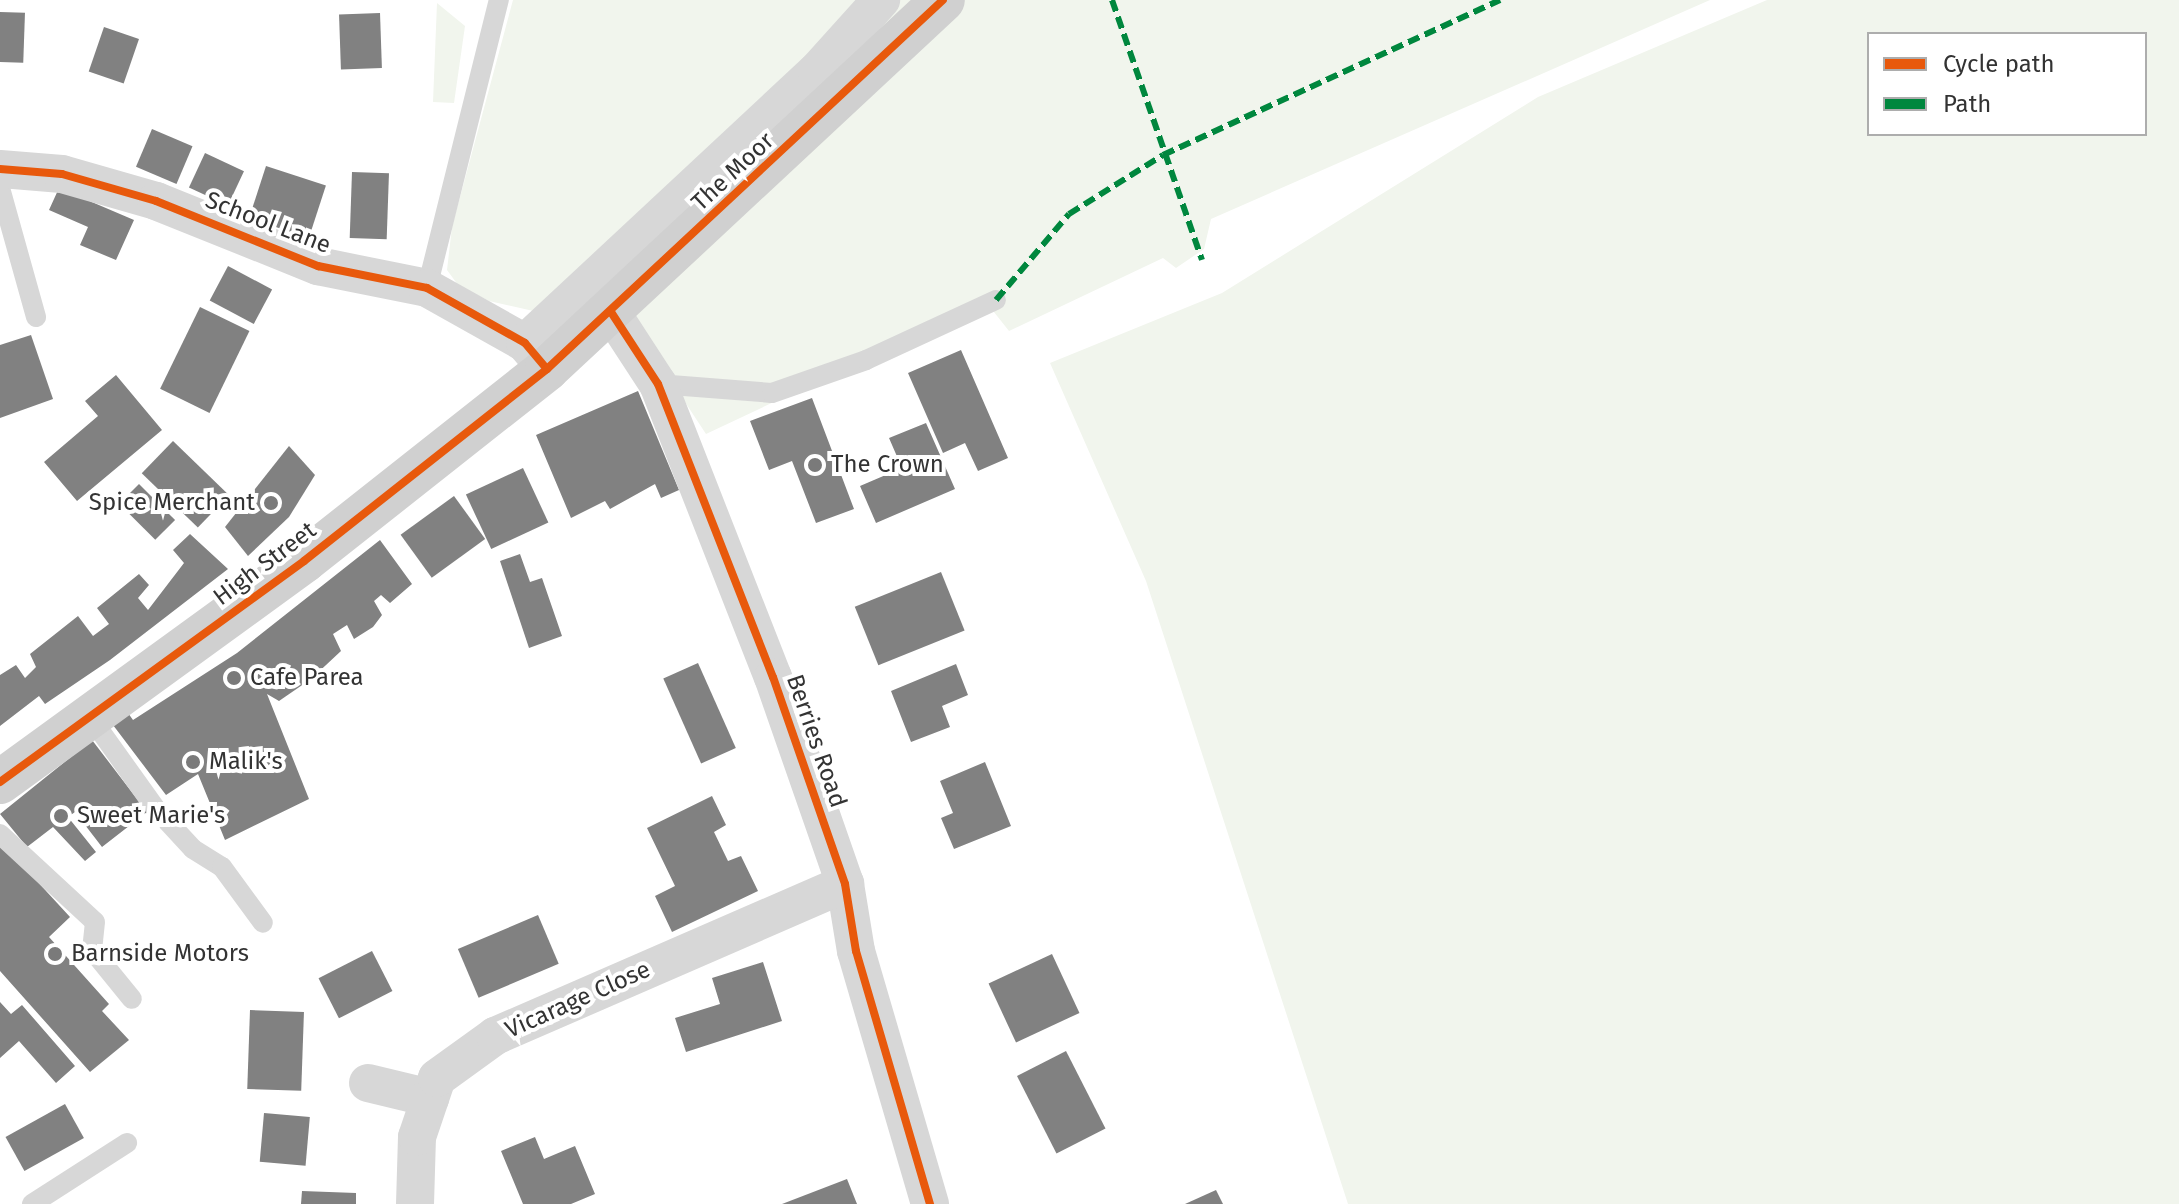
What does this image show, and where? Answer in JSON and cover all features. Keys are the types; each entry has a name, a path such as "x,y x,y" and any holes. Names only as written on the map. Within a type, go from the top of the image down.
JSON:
{"main road":[{"name":"The Moor","path":"536,356 611,312 943,0"},
{"name":"High Street","path":"0,782 304,561 536,356"}],"street":[{"path":"536,356 817,71 881,0"},
{"name":"School Lane","path":"0,169 62,174 156,201 318,266 427,288 536,356"},
{"name":"Berries Road","path":"611,312 658,384 845,884 856,951 930,1204"},
{"name":"Vicarage Close","path":"415,1204 417,1137 437,1078 495,1036 845,884"},
{"path":"368,1083 430,1098"}],"lane":[{"path":"427,288 499,0"},
{"path":"0,188 36,317"},
{"path":"658,384 772,393 866,360 996,300"},
{"path":"91,718 156,809 193,849 222,867 263,923"},
{"path":"0,834 58,881 95,922 92,950 132,999"},
{"path":"32,1204 127,1143"}],"shaded area":[{"path":"513,0 1710,0 1211,219 1204,249 1176,268 1163,258 1009,331 986,302 706,434 652,352 560,317 489,301 458,285 447,270 452,227"},
{"path":"1767,0 2179,0 2179,1204 1348,1204 1146,581 1050,363 1222,293 1538,97"},
{"path":"437,3 465,26 454,103 433,102"}],"building":[{"path":"0,12 25,13 23,63 0,62"},
{"path":"380,13 382,68 341,69 339,14"},
{"path":"104,27 139,39 124,83 89,71"},
{"path":"152,129 193,146 176,184 136,167"},
{"path":"205,153 244,171 228,206 189,187"},
{"path":"266,166 326,185 309,238 249,218"},
{"path":"352,172 389,173 387,239 350,238"},
{"path":"59,188 134,220 116,260 80,245 88,227 49,210"},
{"path":"228,266 272,289 254,324 210,300"},
{"path":"200,307 249,331 210,413 160,389"},
{"path":"31,335 53,399 0,418 0,345"},
{"path":"961,350 1008,458 978,471 965,443 943,453 908,373"},
{"path":"116,375 162,430 77,501 44,462 98,416 85,401"},
{"path":"638,391 679,490 661,498 655,484 610,509 605,501 571,518 536,435"},
{"name":"The Crown","path":"812,398 854,509 816,523 792,461 769,470 750,421"},
{"path":"926,423 955,489 876,523 860,486 902,468 889,438"},
{"path":"173,441 229,495 198,528 142,473"},
{"name":"Spice Merchant","path":"289,446 315,475 289,517 248,556 225,527"},
{"path":"523,468 548,522 491,549 466,495"},
{"path":"139,484 175,520 155,540 119,504"},
{"path":"454,496 485,539 432,578 401,535"},
{"path":"190,534 228,569 110,660 45,704 39,696 0,726 0,675 16,665 25,678 36,667 30,654 78,616 93,636 109,624 97,608 139,574 149,585 138,598 148,610 184,563 173,550"},
{"path":"380,540 412,584 390,603 381,595 374,601 382,615 373,627 354,639 347,625 333,634 341,651 311,679 279,701 267,694 309,799 225,840 198,774 166,795 113,725 128,713 133,720 237,653"},
{"path":"520,554 530,582 542,578 562,636 529,648 500,561"},
{"path":"941,572 965,630 878,665 855,607"},
{"path":"698,663 736,748 701,763 663,678"},
{"path":"956,664 968,695 942,706 950,727 911,742 891,691"},
{"path":"92,740 147,812 102,847 75,812 68,817 96,852 85,861 53,827 27,847 0,814"},
{"path":"985,762 1011,826 954,849 941,818 953,813 940,781"},
{"path":"712,796 726,825 714,832 728,861 741,856 758,891 672,932 655,896 675,886 647,828"},
{"path":"0,841 70,917 49,937 109,1004 102,1011 129,1040 90,1072 0,971"},
{"path":"538,915 559,964 479,998 458,949"},
{"path":"372,951 392,991 339,1018 319,978"},
{"path":"1052,954 1079,1013 1016,1042 989,984"},
{"path":"763,962 782,1021 686,1052 675,1018 720,1004 712,978"},
{"path":"0,1002 11,1014 22,1005 75,1066 56,1083 19,1041 0,1058"},
{"path":"250,1010 304,1012 301,1091 247,1089"},
{"path":"1066,1051 1105,1129 1056,1153 1017,1076"},
{"path":"65,1104 84,1138 24,1171 6,1137"},
{"path":"264,1113 310,1117 306,1166 260,1162"},
{"path":"535,1137 544,1159 575,1146 595,1194 571,1204 523,1204 501,1151"},
{"path":"847,1179 857,1204 782,1204"},
{"path":"1216,1190 1223,1204 1185,1204"},
{"path":"302,1191 356,1193 356,1204 301,1204"}],"marked path":[{"path":"1112,0 1202,260"},
{"path":"996,300 1069,214 1163,155 1500,0"}],"cycle path":[{"path":"0,782 304,561 547,369 943,0"},
{"path":"0,169 62,174 156,201 318,266 427,288 525,343 547,369"},
{"path":"611,312 658,384 773,677 845,884 856,951 930,1204"}],"place":[{"name":"The Crown","path":"815,465"},
{"name":"Spice Merchant","path":"271,503"},
{"name":"Cafe Parea","path":"234,678"},
{"name":"Malik's","path":"193,762"},
{"name":"Sweet Marie's","path":"61,816"},
{"name":"Barnside Motors","path":"55,954"}]}
